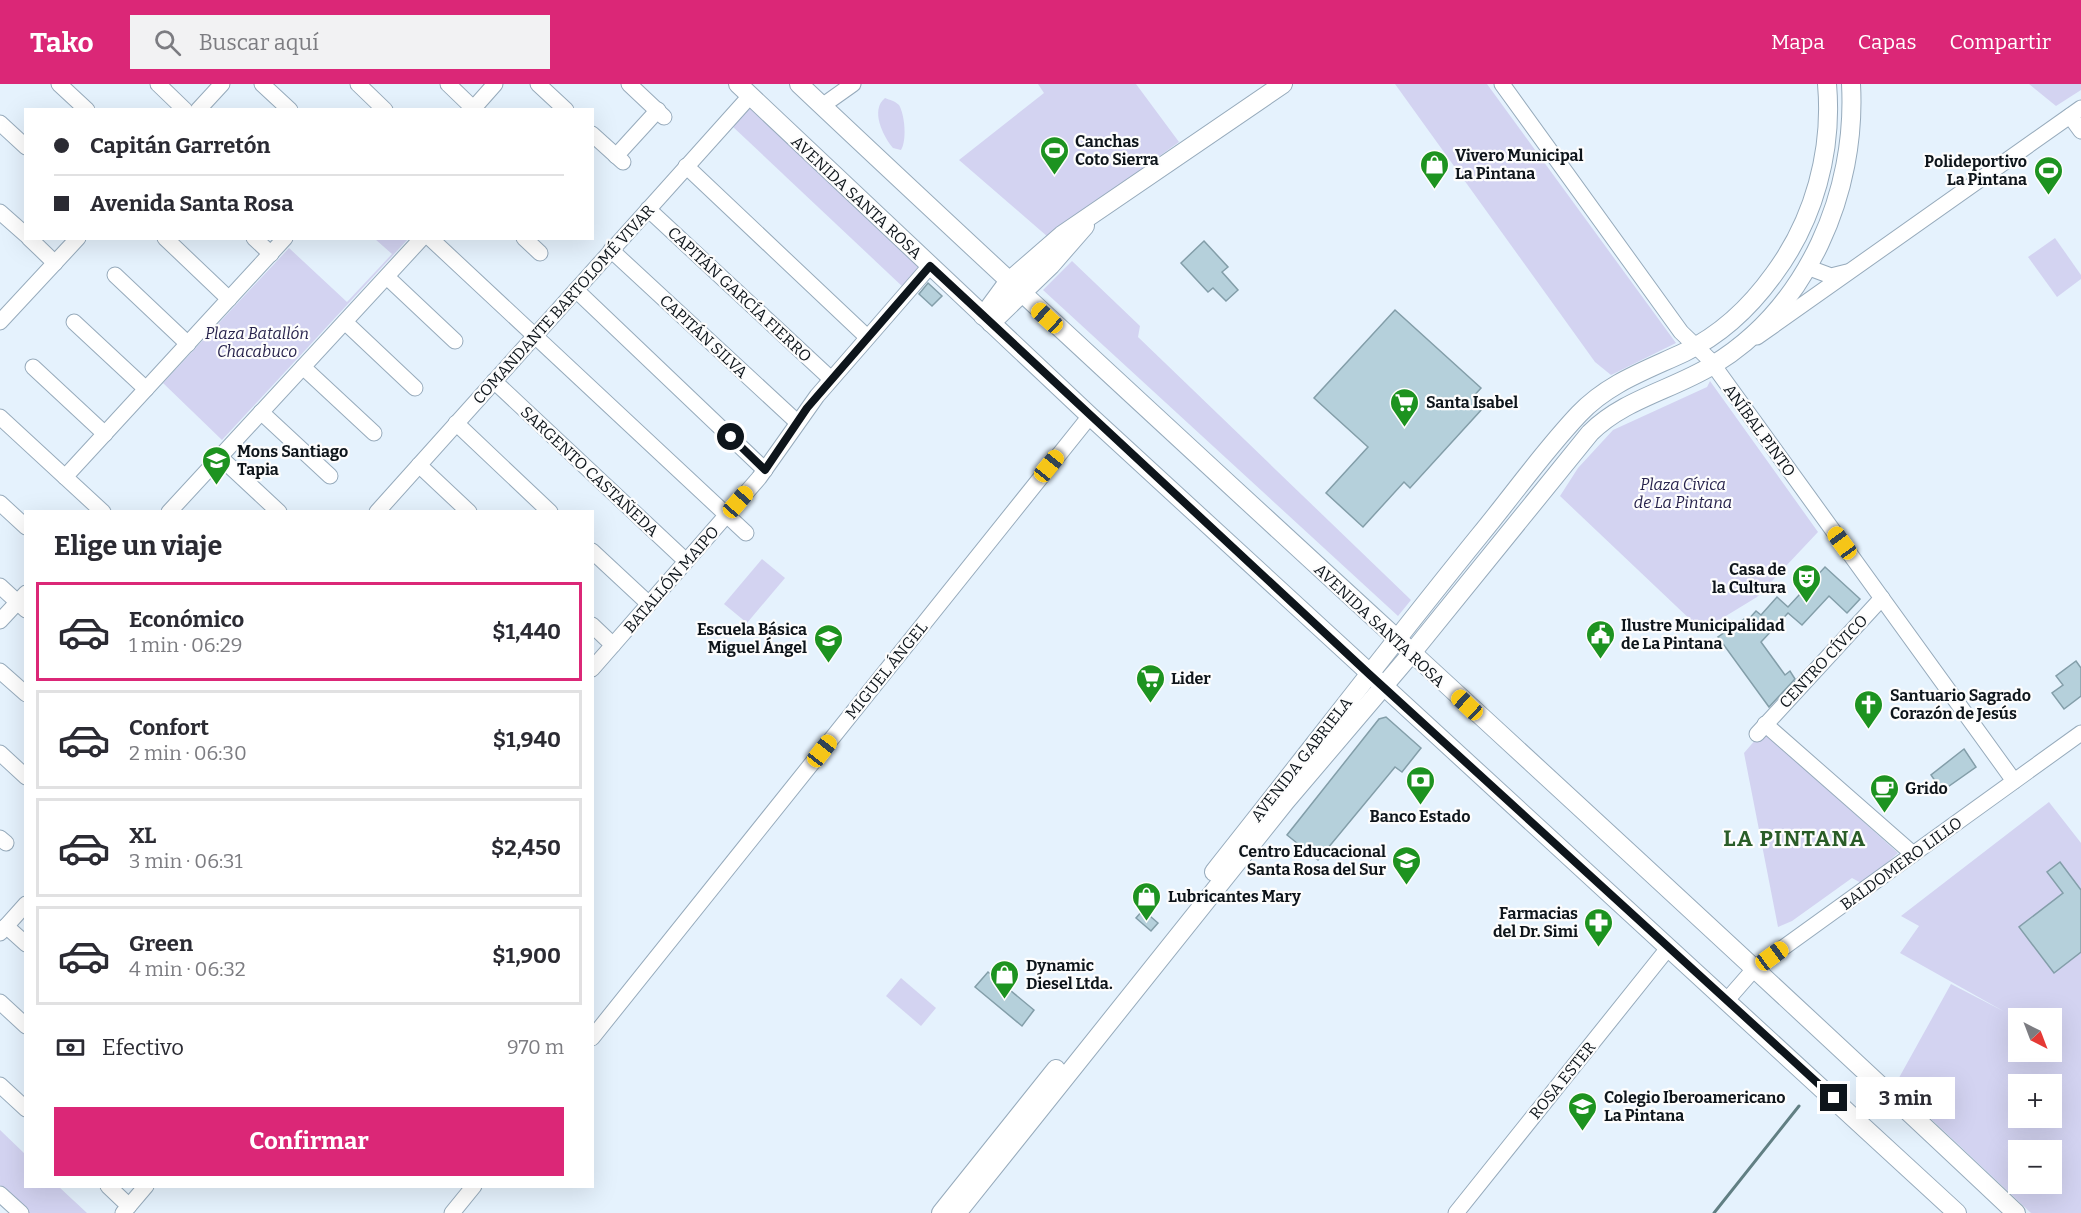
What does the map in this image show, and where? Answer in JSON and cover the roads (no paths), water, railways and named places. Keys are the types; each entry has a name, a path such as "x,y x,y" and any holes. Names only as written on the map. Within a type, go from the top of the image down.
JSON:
{"main road":[{"name":"AVENIDA SANTA ROSA","path":"799,84 1014,288 1755,968 2016,1213"},
{"path":"987,319 1014,288 1104,208 1283,84"},
{"name":"AVENIDA GABRIELA","path":"941,1213 1557,439 1589,404 1620,382 1696,346 1740,313 1782,262 1805,220 1820,177 1828,125 1827,84"},
{"name":"AVENIDA GABRIELA","path":"957,1213 1286,801 1411,654 1596,427 1620,408 1713,365 1741,345 1772,314 1807,267 1827,229 1841,189 1850,146 1851,84"},
{"name":"AVENIDA SANTA ROSA","path":"744,90 1090,416 1957,1213"},
{"path":"1782,262 1797,262 1807,267"}],"street":[{"path":"59,84 85,108"},
{"path":"158,84 183,108"},
{"path":"200,108 222,84"},
{"path":"262,84 288,108"},
{"path":"358,84 383,108"},
{"path":"448,84 473,108"},
{"path":"475,108 495,84"},
{"path":"538,84 564,108"},
{"path":"594,136 620,159 661,114 629,84"},
{"path":"822,106 853,84"},
{"name":"ANÍBAL PINTO","path":"1502,84 1681,332 1713,365 2014,781"},
{"name":"COMANDANTE BARTOLOMÉ VIVAR","path":"382,510 456,423 686,166 744,90"},
{"path":"1741,345 1827,290 1847,272 2076,112 2081,131"},
{"path":"0,123 24,145"},
{"path":"686,166 867,337"},
{"name":"CAPITÁN GARCÍA FIERRO","path":"648,209 831,379"},
{"path":"0,212 24,234"},
{"path":"30,240 55,263"},
{"path":"2,316 76,240"},
{"path":"167,240 230,299"},
{"path":"256,240 271,254"},
{"path":"65,477 283,240"},
{"path":"179,508 220,457 420,240"},
{"path":"432,240 746,533"},
{"name":"CAPITÁN SILVA","path":"611,250 797,422"},
{"name":"BATALLÓN MAIPO","path":"594,667 765,470 797,422 831,379 930,266"},
{"path":"1807,267 1831,276 1847,272"},
{"path":"115,275 188,344"},
{"path":"387,277 455,341"},
{"path":"576,290 765,470"},
{"path":"74,322 146,389"},
{"path":"345,322 415,388"},
{"path":"33,367 105,434"},
{"path":"303,367 374,433"},
{"name":"SARGENTO CASTAÑEDA","path":"494,381 686,561"},
{"path":"261,412 330,476"},
{"name":"MIGUEL ÁNGEL","path":"594,1036 1090,416"},
{"path":"0,417 101,510"},
{"path":"456,423 548,510"},
{"path":"220,457 277,510"},
{"path":"419,465 467,510"},
{"path":"0,504 24,525"},
{"path":"594,553 649,604"},
{"path":"0,586 23,602 0,621"},
{"name":"CENTRO CÍVICO","path":"1882,598 1761,729 1913,854"},
{"path":"594,628 613,645"},
{"path":"0,671 24,692"},
{"name":"BALDOMERO LILLO","path":"1727,1000 1755,968 2014,781 2079,739"},
{"path":"0,753 24,775"},
{"path":"24,906 3,930 24,943"},
{"name":"ROSA ESTER","path":"1456,1213 1669,947"},
{"path":"0,1002 24,1024"},
{"path":"0,1085 24,1107"},
{"path":"110,1188 126,1210 144,1188"},
{"path":"452,1213 472,1188"},
{"path":"0,1194 21,1213"}],"waterway":[{"path":"1714,1213 1799,1106"}],"place":[{"name":"Canchas Coto Sierra","path":"1054,176"},
{"name":"Vivero Municipal La Pintana","path":"1434,190"},
{"name":"Polideportivo La Pintana","path":"2048,196"},
{"name":"Santa Isabel","path":"1405,428"},
{"name":"Mons Santiago Tapia","path":"216,486"},
{"name":"Casa de la Cultura","path":"1807,604"},
{"name":"Ilustre Municipalidad de La Pintana","path":"1600,660"},
{"name":"Escuela Básica Miguel Ángel","path":"828,664"},
{"name":"Lider","path":"1150,704"},
{"name":"Santuario Sagrado Corazón de Jesús","path":"1869,730"},
{"name":"Banco Estado","path":"1420,806"},
{"name":"Grido","path":"1884,814"},
{"name":"Centro Educacional Santa Rosa del Sur","path":"1407,886"},
{"name":"Lubricantes Mary","path":"1147,922"},
{"name":"Farmacias del Dr. Simi","path":"1599,948"},
{"name":"Dynamic Diesel Ltda.","path":"1005,1000"},
{"name":"Colegio Iberoamericano La Pintana","path":"1583,1132"}],"district":[{"name":"LA PINTANA","path":"1795,838"}],"park label":[{"name":"Plaza Batallón Chacabuco","path":"257,342"},
{"name":"Plaza Cívica de La Pintana","path":"1683,493"}]}
